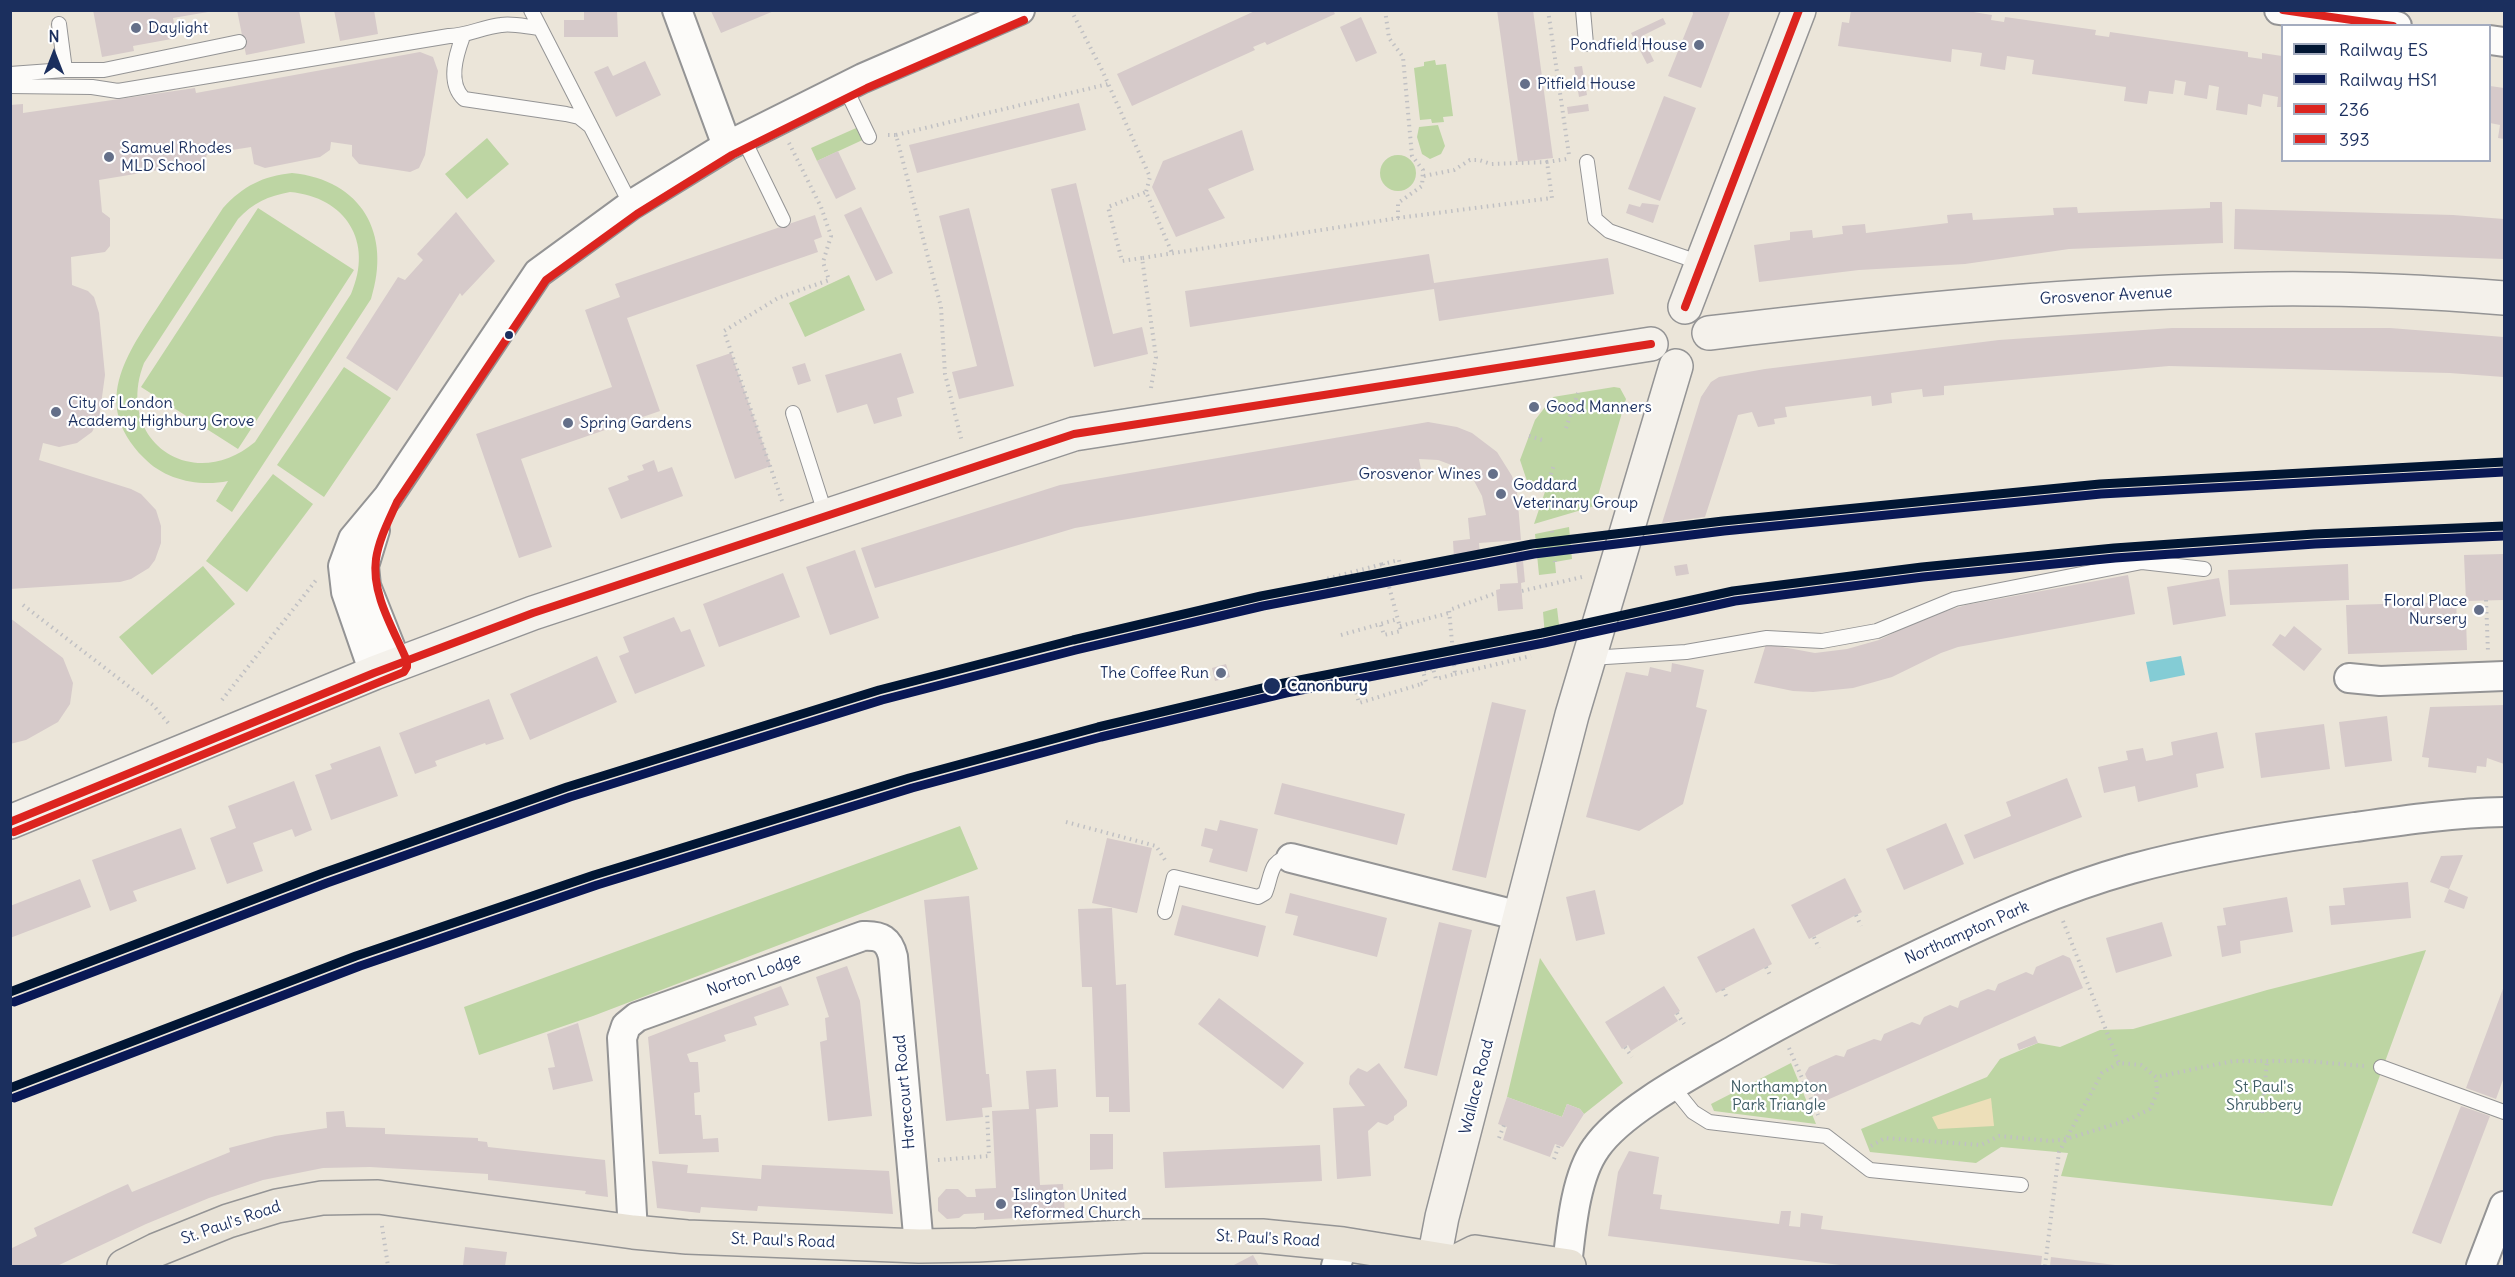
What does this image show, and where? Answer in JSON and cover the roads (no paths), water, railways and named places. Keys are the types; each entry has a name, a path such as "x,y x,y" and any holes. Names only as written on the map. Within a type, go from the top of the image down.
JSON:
{"main road":[{"name":"St. Paul's Road","path":"124,1266 156,1250 228,1221 277,1206 322,1198 378,1197 633,1232 744,1240 919,1246 1143,1236 1262,1236 1340,1255 1449,1263 1475,1252 1568,1266"}],"street":[{"path":"677,10 735,142"},
{"path":"385,668 346,592 344,566 353,539 388,497 538,273 631,205 735,142 845,87 1020,10"},
{"path":"1685,307 1799,10"},
{"path":"2279,10 2382,24"},
{"name":"Grosvenor Avenue","path":"1709,333 1989,303 2101,295 2271,289 2505,298"},
{"path":"1685,307 1699,314 1707,326 1709,342 1700,358 1685,366 1676,366 1660,359 1651,344 1652,325 1666,310 1685,307"},
{"path":"10,822 385,668 533,613 1074,434 1651,344"},
{"path":"1589,654 1676,366"},
{"name":"Wallace Road","path":"1449,1263 1442,1217 1589,654"},
{"path":"2341,674 2380,681 2496,665"},
{"name":"Northampton Park","path":"1568,1266 1581,1185 1595,1149 1610,1131 1672,1086 1748,1042 1876,975 2052,895 2129,870 2205,851 2327,831 2443,815 2505,812"},
{"path":"1291,858 1520,916"},
{"name":"Norton Lodge","path":"633,1232 622,1038 626,1026 637,1017 863,936 874,935 885,939"},
{"name":"Harecourt Road","path":"885,939 893,957 919,1246"},
{"path":"2481,1266 2505,1206"}],"lane":[{"path":"531,10 631,205"},
{"path":"1583,10 1586,44"},
{"path":"59,24 65,70"},
{"path":"10,86 92,87 117,92 438,38 463,36 473,30 504,24 539,28"},
{"path":"463,36 456,55 455,74 457,89 464,99 566,114 579,117 591,127"},
{"path":"10,74 104,70 239,42"},
{"path":"845,87 876,136"},
{"path":"566,114 576,113 579,110 579,102"},
{"path":"735,142 783,220"},
{"path":"1587,162 1595,219 1609,231 1701,263"},
{"path":"793,413 826,516"},
{"path":"1589,654 1686,652 1767,638 1822,641 1877,631 1955,598 2142,562 2204,569"},
{"path":"1165,912 1174,877 1258,897 1265,893 1274,863 1279,859 1291,858"},
{"path":"2381,1067 2505,1112"},
{"path":"1672,1086 1693,1112 1709,1122 1826,1136 1870,1170 2021,1185"}],"water":[{"path":"2181,656 2185,675 2150,682 2146,662"}],"rail line":[{"name":"ES","path":"10,992 323,873 567,787 879,690 1073,640 1261,596 1532,544 1723,521 2100,484 2504,462"},
{"name":"HS1","path":"14,1002 327,883 570,797 882,700 1076,650 1263,606 1534,554 1724,531 2101,494 2504,472"},
{"name":"ES","path":"10,1088 356,956 594,875 909,778 1098,727 1284,683 1542,633 1733,591 1922,567 2114,548 2314,534 2504,526"},
{"name":"HS1","path":"14,1098 360,966 597,885 912,788 1101,737 1286,693 1544,643 1735,601 1923,577 2115,558 2315,544 2504,536"}],"place":[{"name":"Daylight","path":"136,28"},
{"name":"Pondfield House","path":"1699,45"},
{"name":"Pitfield House","path":"1525,84"},
{"name":"Samuel Rhodes MLD School","path":"109,157"},
{"name":"Good Manners","path":"1534,407"},
{"name":"City of London Academy Highbury Grove","path":"56,412"},
{"name":"Spring Gardens","path":"568,423"},
{"name":"Grosvenor Wines","path":"1493,474"},
{"name":"Goddard Veterinary Group","path":"1501,494"},
{"name":"Floral Place Nursery","path":"2479,610"},
{"name":"The Coffee Run","path":"1221,673"},
{"name":"Canonbury","path":"1272,686"},
{"name":"Islington United Reformed Church","path":"1001,1204"}],"park label":[{"name":"Northampton Park Triangle","path":"1779,1096"},
{"name":"St Paul's Shrubbery","path":"2264,1096"}]}
